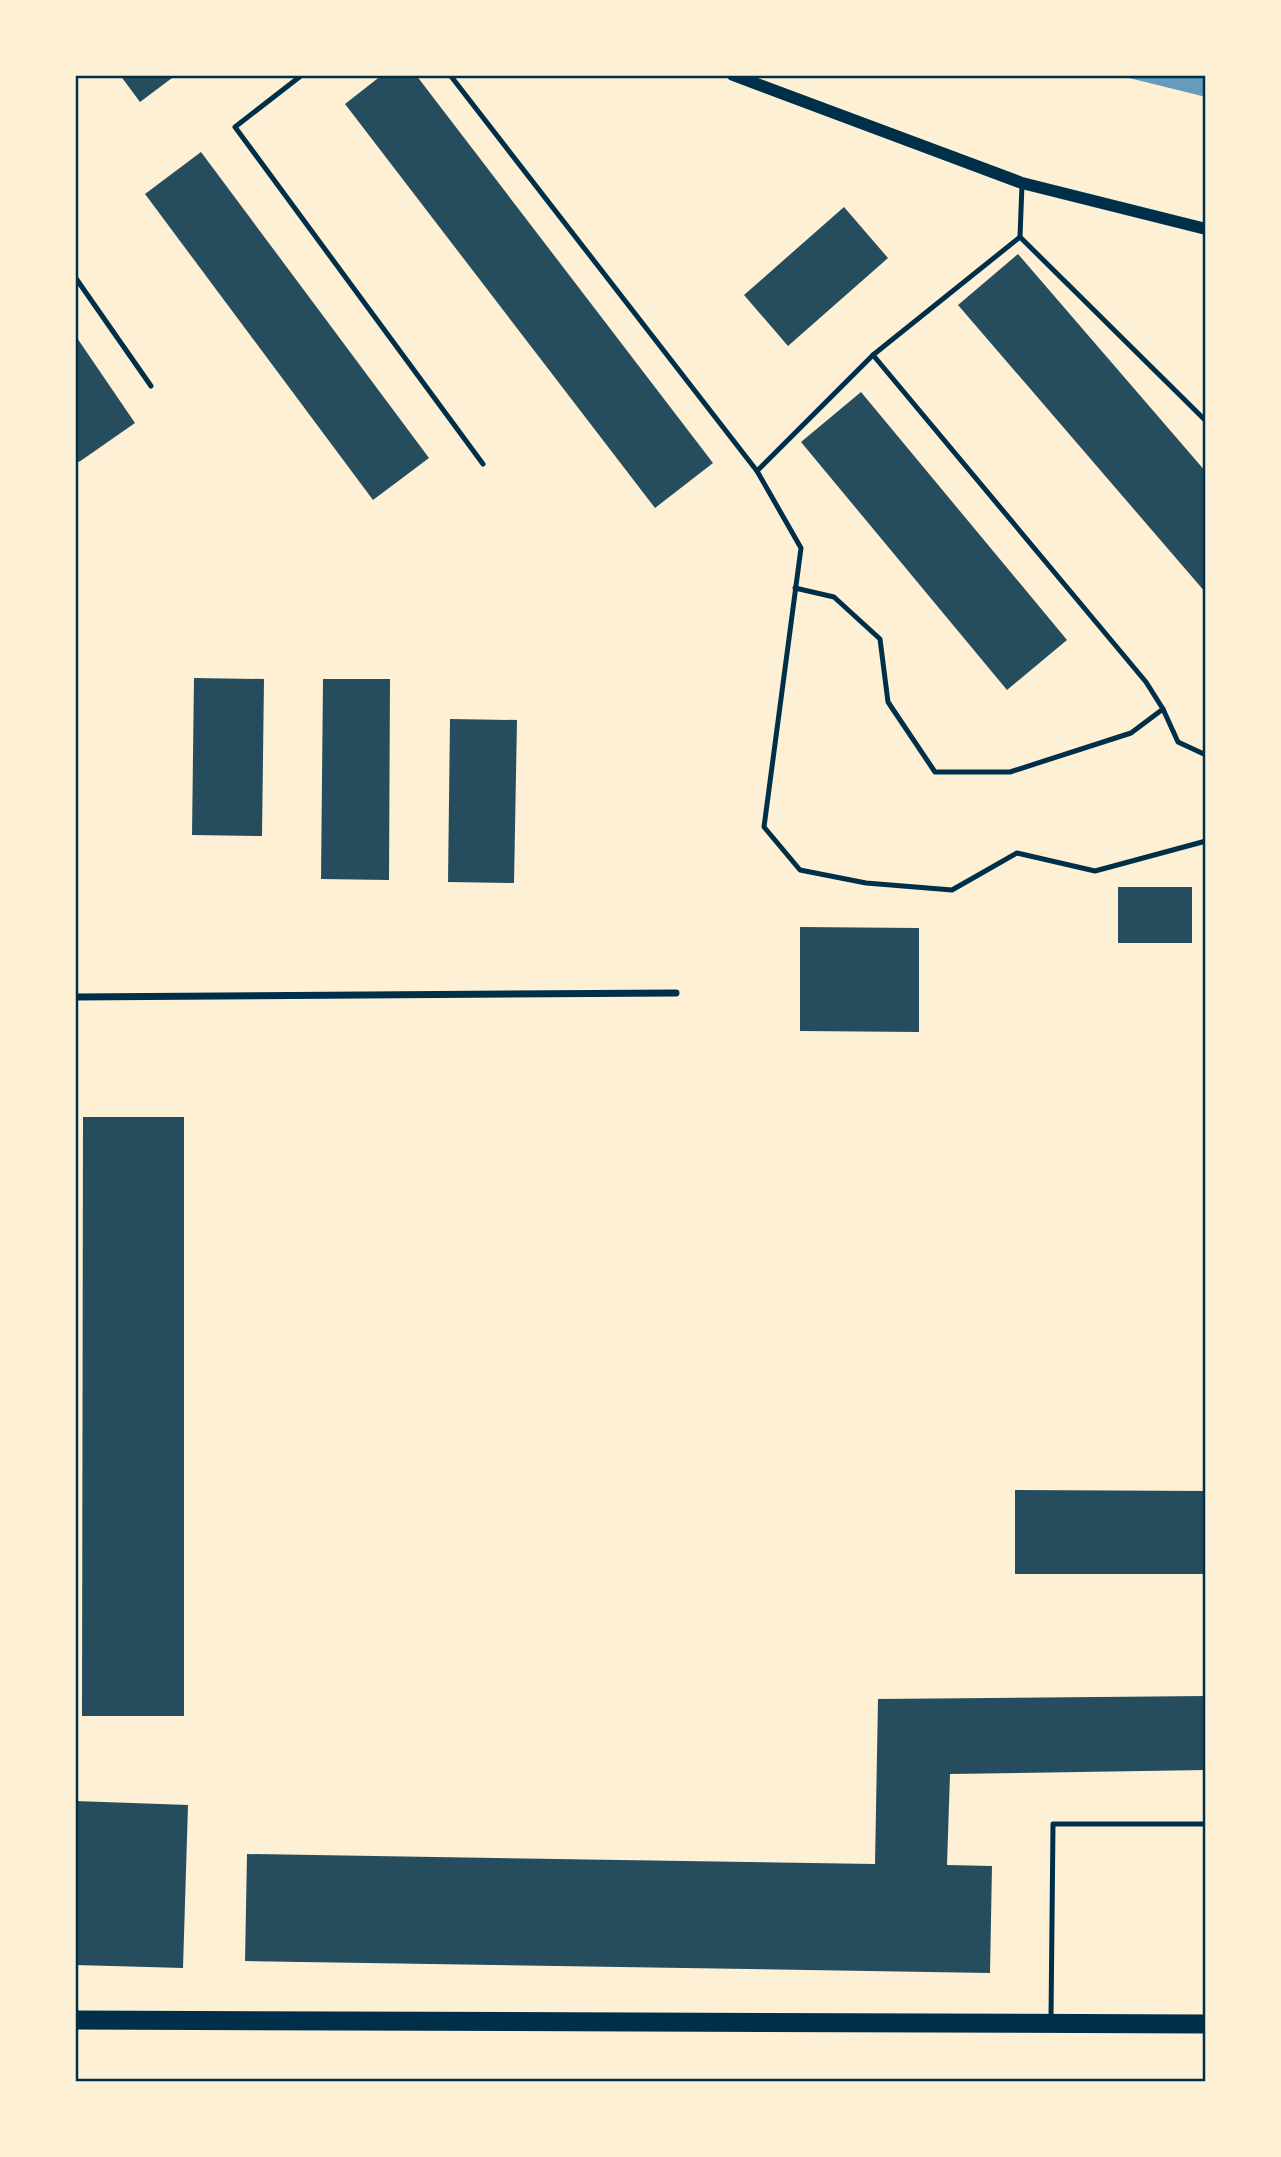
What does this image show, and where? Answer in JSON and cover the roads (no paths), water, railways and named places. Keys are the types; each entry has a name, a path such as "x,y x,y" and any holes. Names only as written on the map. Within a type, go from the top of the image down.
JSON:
{"highway":[{"path":"75,2020 1206,2024"}],"street":[{"path":"733,75 1022,183 1206,229"},
{"path":"75,997 676,993"}],"lane":[{"path":"302,75 235,127 483,464"},
{"path":"450,75 757,471 801,548 764,827 800,870 866,883 952,890 1017,853 1095,871 1206,841"},
{"path":"1022,183 1020,237 1206,421"},
{"path":"757,471 873,355 1020,237"},
{"path":"75,277 151,386"},
{"path":"873,355 1146,682 1163,709 1178,742 1206,755"},
{"path":"795,588 834,597 880,639 888,702 935,772 1010,772 1131,733 1163,709"},
{"path":"1051,2023 1053,1824 1206,1824"}],"water":[{"path":"1119,75 1206,75 1206,97 1129,78"}]}
